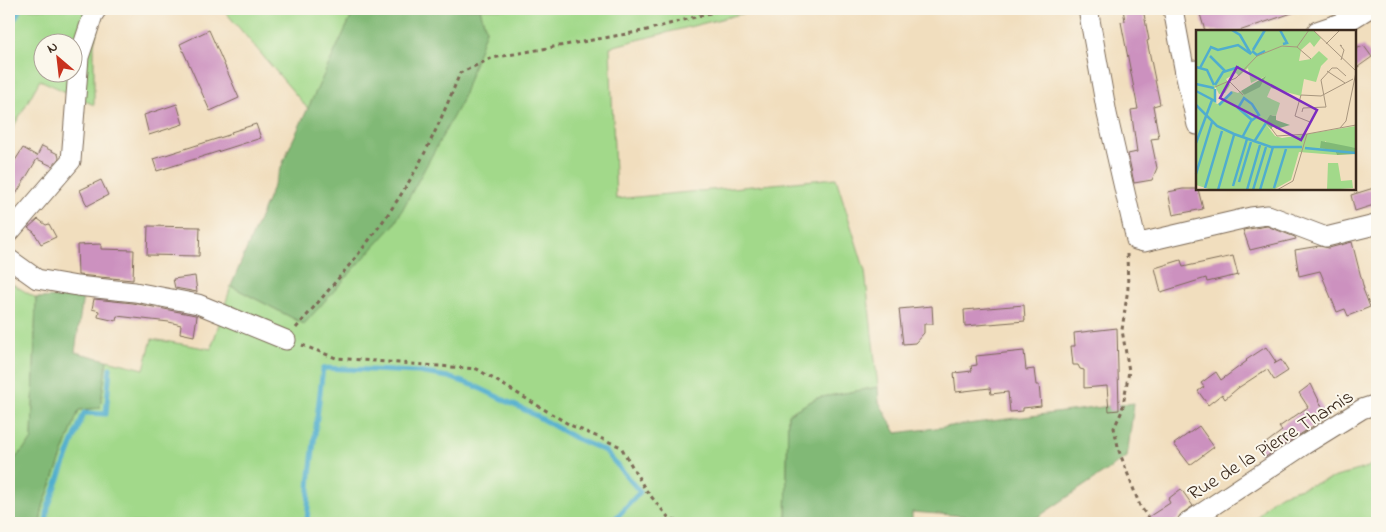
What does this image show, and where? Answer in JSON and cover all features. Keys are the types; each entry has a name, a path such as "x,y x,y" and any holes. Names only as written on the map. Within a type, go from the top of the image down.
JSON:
{"street":[{"path":"9,233 71,161 79,57 93,15 97,9"},
{"path":"1088,9 1107,114 1136,240 1144,242 1251,217 1268,215 1326,237 1376,225"},
{"path":"1173,9 1191,72 1196,116"},
{"path":"1320,30 1352,19 1368,9"},
{"path":"9,259 37,279 77,286 135,292 198,304 286,340"},
{"name":"Rue de la Pierre Thamis","path":"1187,523 1304,444 1362,409 1377,404"}],"path":[{"path":"682,523 668,516 645,489 620,447 570,425 477,369 336,358 286,340 372,237 403,192 440,122 460,73 492,58 643,31 725,9"},
{"path":"1136,240 1129,247 1127,257 1128,288 1122,330 1129,371 1122,411 1114,428 1119,451 1137,496 1152,523"}],"green space":[{"path":"9,9 107,9 99,21 94,44 94,105 44,82 82,82 82,32 32,32 32,82 39,82 9,135"},
{"path":"223,9 355,9 308,109"},
{"path":"355,9 480,9 486,30 461,102 394,225 304,324 231,286 291,144"},
{"path":"480,9 760,9 610,47 616,199 836,178 865,271 878,387 817,398 788,414 786,523 40,523 43,506 79,410 100,408 107,360 144,369 152,339 211,349 231,286 304,324 486,30"},
{"path":"9,282 36,298 32,440 9,465"},
{"path":"83,296 75,352 107,360 100,408 79,410 43,506 40,523 9,523 9,465 32,440 36,298"},
{"path":"878,387 879,402 896,433 1134,403 1127,457 1029,523 967,523 966,516 912,512 912,523 786,523 788,414 817,398"},
{"path":"1377,458 1377,523 1255,523 1266,506 1282,494 1368,467"}],"building":[{"path":"1123,9 1143,9 1149,40 1147,41 1160,104 1153,106 1159,138 1151,139 1157,168 1152,180 1134,183 1128,154 1137,152 1131,110 1138,109 1121,22 1125,21"},
{"path":"1215,9 1298,9 1298,11 1242,30 1205,30 1200,14"},
{"path":"209,30 239,98 210,111 180,44"},
{"path":"1364,46 1372,57 1356,68 1356,49"},
{"path":"177,104 183,124 149,135 144,115"},
{"path":"256,124 261,138 157,171 153,159 232,134 231,132"},
{"path":"42,146 58,154 59,158 52,166 37,159 9,206 9,170 23,148 37,156"},
{"path":"101,180 108,195 87,206 80,190"},
{"path":"1377,187 1377,204 1355,211 1351,195"},
{"path":"1183,189 1198,190 1203,209 1173,215 1168,192"},
{"path":"38,219 46,225 49,224 56,237 41,244 34,232 28,228"},
{"path":"148,226 200,227 199,256 147,255"},
{"path":"1267,226 1296,239 1250,250 1243,230"},
{"path":"1352,242 1363,289 1370,307 1348,316 1345,309 1337,312 1320,271 1299,276 1295,250 1319,246 1329,248"},
{"path":"101,244 101,249 134,250 133,280 78,275 77,245"},
{"path":"1233,256 1238,275 1207,282 1206,278 1161,292 1155,268 1181,260 1183,267"},
{"path":"195,276 197,292 175,288 173,279"},
{"path":"94,299 133,303 195,315 197,316 194,336 180,333 181,325 169,322 117,316 116,321 98,317 99,311 92,309"},
{"path":"1024,305 1025,321 965,326 964,310"},
{"path":"932,306 933,324 924,324 924,333 915,343 903,344 899,309"},
{"path":"1117,328 1119,410 1109,411 1107,386 1084,388 1084,370 1080,369 1078,365 1073,365 1071,346 1075,346 1074,333"},
{"path":"1266,347 1276,362 1274,364 1281,360 1288,371 1274,380 1267,369 1225,399 1222,394 1208,405 1198,391 1204,387 1201,383 1216,372 1221,380"},
{"path":"1024,351 1026,370 1034,369 1036,385 1039,385 1041,406 1010,412 1008,392 991,394 990,388 956,392 954,373 972,371 971,366 977,365 976,356"},
{"path":"1311,384 1327,417 1264,458 1258,449 1282,431 1279,427 1308,407 1299,393"},
{"path":"1199,426 1214,447 1190,465 1174,444"},
{"path":"1181,489 1193,506 1181,514 1177,520 1171,523 1139,523 1170,503 1168,499"}],"waterway":[{"path":"9,27 21,9"},
{"path":"46,523 48,507 84,413 106,414 110,368"},
{"path":"307,523 310,475 323,368 418,372 448,377 475,386 531,413 575,438 605,451 640,492 616,518 614,523"}]}
